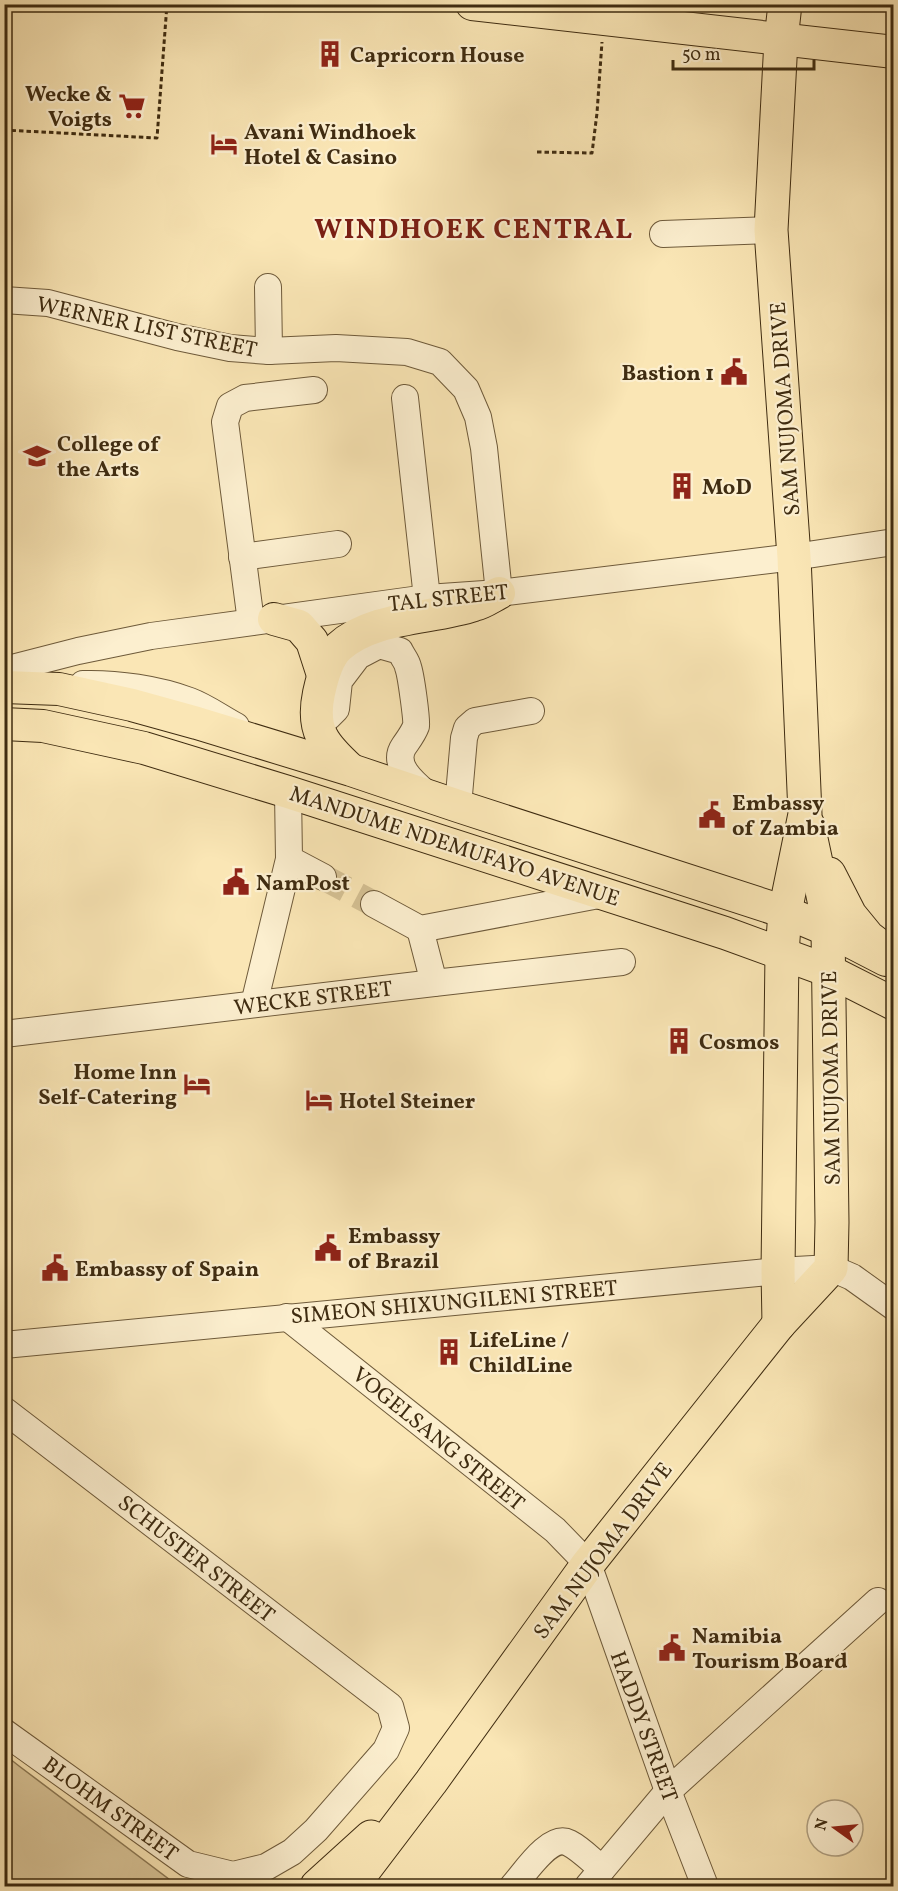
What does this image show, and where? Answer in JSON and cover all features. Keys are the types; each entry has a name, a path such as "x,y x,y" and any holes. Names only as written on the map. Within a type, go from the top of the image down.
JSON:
{"highway":[{"name":"SAM NUJOMA DRIVE","path":"352,1887 431,1782 588,1564 779,1324 831,1268 828,930 808,825 794,557 771,230 785,4"},
{"name":"SAM NUJOMA DRIVE","path":"779,1324 782,953 785,912 808,825"},
{"path":"808,825 837,892 850,915 868,937 894,957"},
{"name":"SAM NUJOMA DRIVE","path":"317,1887 431,1782"}],"main road":[{"path":"472,4 894,52"},
{"path":"351,770 326,746 318,727 317,700 323,675 338,648 368,628 474,606 499,593"},
{"path":"262,621 299,626 312,640 323,675"},
{"name":"MANDUME NDEMUFAYO AVENUE","path":"4,687 59,689 111,700 272,745 785,912 828,930 894,964"},
{"name":"MANDUME NDEMUFAYO AVENUE","path":"4,724 44,726 144,748 288,792 680,917 829,971 894,1004"}],"street":[{"path":"663,234 771,230"},
{"path":"268,287 269,351"},
{"name":"WERNER LIST STREET","path":"4,300 48,303 177,337 230,348 269,351 336,348 407,352 440,362 466,389 478,417 484,448 499,593"},
{"path":"262,621 242,557 225,422 230,406 245,398 314,390"},
{"path":"405,398 427,598"},
{"name":"TAL STREET","path":"4,670 78,651 151,636 427,598 499,593 794,557 894,542"},
{"path":"242,557 338,544"},
{"path":"317,712 328,717 336,709 339,681 358,656 380,645 400,651 408,667 417,724 400,757 404,771 416,785 444,801 467,728 475,721 531,711"},
{"path":"255,1004 289,859 288,792"},
{"path":"289,859 323,877"},
{"path":"374,904 420,929 604,894"},
{"path":"420,929 434,982"},
{"name":"WECKE STREET","path":"4,1034 434,982 622,962"},
{"name":"SIMEON SHIXUNGILENI STREET","path":"4,1345 778,1271 831,1268 852,1277 894,1307"},
{"name":"VOGELSANG STREET","path":"287,1317 555,1530 588,1564"},
{"name":"SCHUSTER STREET","path":"4,1410 390,1706 396,1728 386,1750 316,1830 292,1852 266,1867 233,1875 188,1864"},
{"name":"HADDY STREET","path":"588,1564 668,1791 705,1887"},
{"path":"513,1887 545,1849 557,1841 567,1842 595,1878 668,1791 878,1601"},
{"name":"BLOHM STREET","path":"4,1732 188,1864"}],"path":[{"path":"4,130 157,138 166,4"},
{"path":"537,152 592,153 603,20"}],"shaded area":[{"path":"5,1755 19,1766 178,1886 5,1886"}],"tunnel":[{"path":"323,877 374,904"}],"railway":[{"path":"4,1872 15,1886"}],"place":[{"name":"Capricorn House","path":"330,54"},
{"name":"Wecke & Voigts","path":"132,106"},
{"name":"Avani Windhoek Hotel & Casino","path":"224,144"},
{"name":"Bastion 1","path":"734,372"},
{"name":"College of the Arts","path":"37,456"},
{"name":"MoD","path":"682,486"},
{"name":"Embassy of Zambia","path":"712,815"},
{"name":"NamPost","path":"236,882"},
{"name":"Cosmos","path":"679,1041"},
{"name":"Home Inn Self-Catering","path":"197,1084"},
{"name":"Hotel Steiner","path":"319,1100"},
{"name":"Embassy of Brazil","path":"328,1248"},
{"name":"Embassy of Spain","path":"55,1268"},
{"name":"LifeLine / ChildLine","path":"449,1352"},
{"name":"Namibia Tourism Board","path":"672,1648"}],"district":[{"name":"WINDHOEK CENTRAL","path":"474,228"}]}
